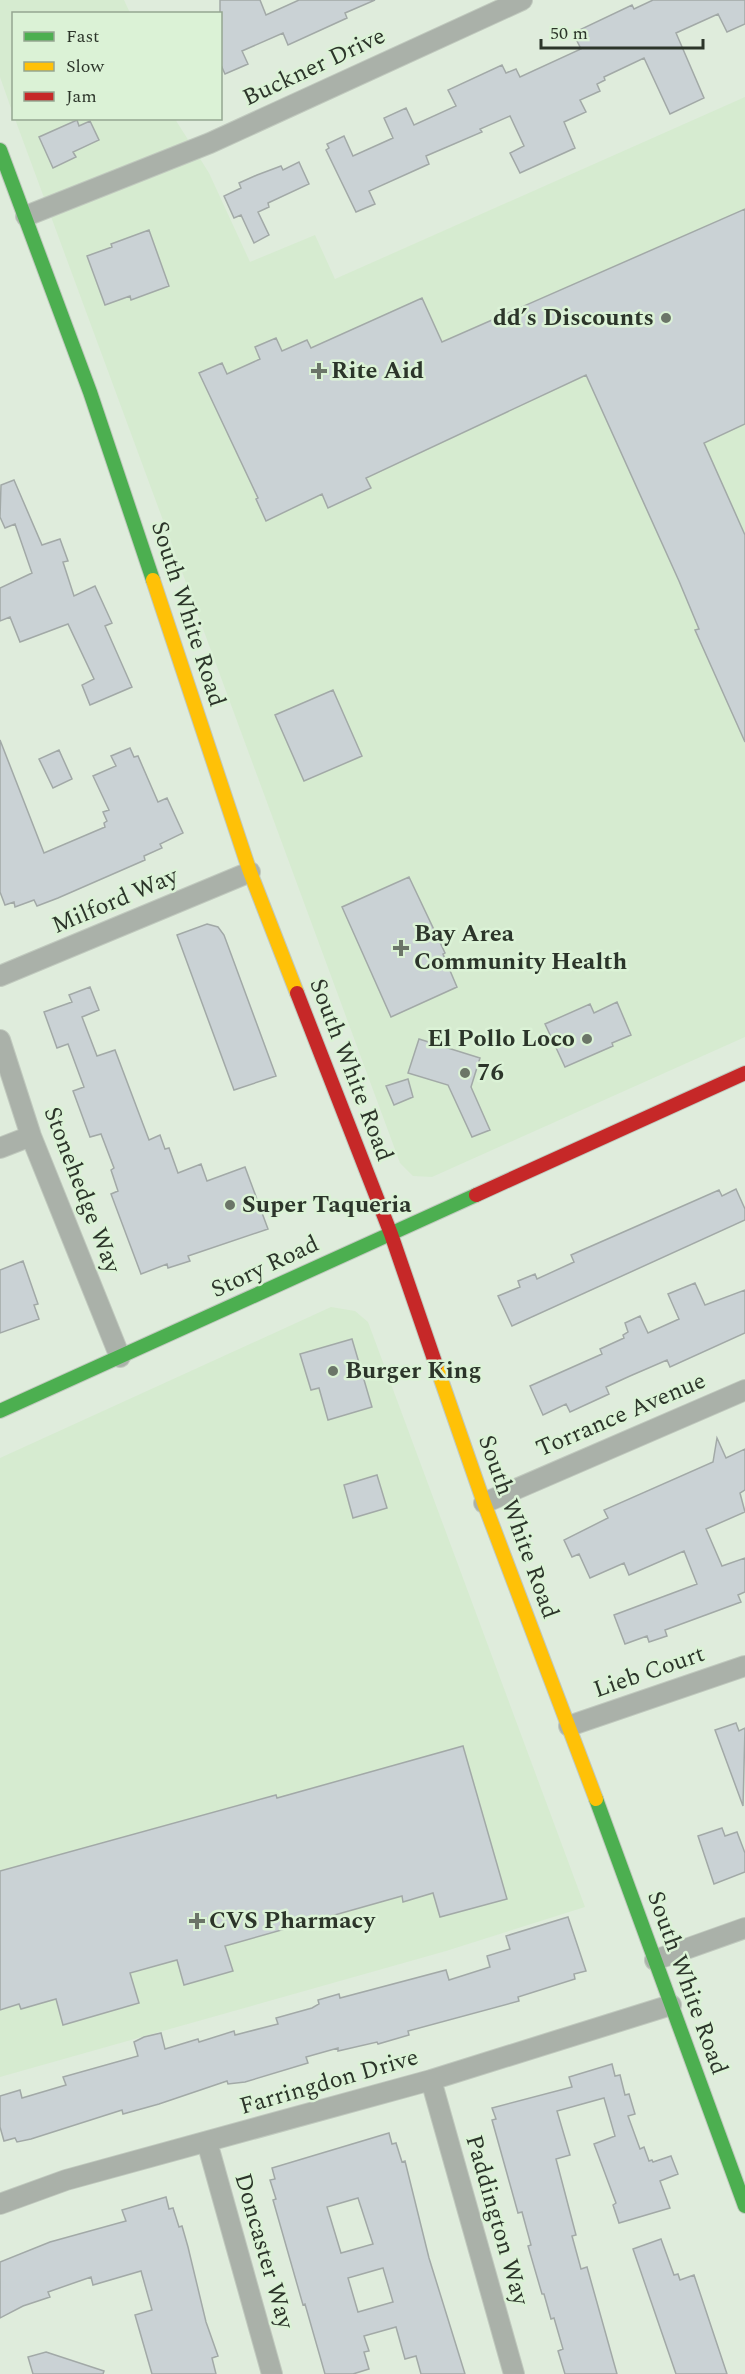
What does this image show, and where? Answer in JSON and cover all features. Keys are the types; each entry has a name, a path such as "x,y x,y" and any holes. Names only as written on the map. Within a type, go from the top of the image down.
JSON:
{"main road":[{"name":"South White Road","path":"0,150 90,392 250,872 391,1234 484,1503 743,2194"},
{"name":"Story Road","path":"0,1411 745,1073"}],"street":[{"name":"Buckner Drive","path":"26,216 210,143 522,0"},
{"name":"Milford Way","path":"0,976 250,872"},
{"name":"Stonehedge Way","path":"0,1040 31,1136 120,1357"},
{"path":"0,1148 31,1136"},
{"name":"Torrance Avenue","path":"484,1503 745,1390"},
{"name":"Lieb Court","path":"569,1726 745,1666"},
{"path":"655,1960 745,1928"},
{"name":"Farringdon Drive","path":"0,2204 66,2180 431,2080 671,2005"},
{"name":"Paddington Way","path":"431,2080 514,2374"},
{"name":"Doncaster Way","path":"207,2142 272,2374"}],"shaded area":[{"path":"0,0 124,0 130,12 12,12 12,111 0,77"},
{"path":"745,97 745,1037 432,1177 413,1176 400,1163 15,120 176,120 209,173 250,262 315,235 335,279"},
{"path":"331,1307 355,1311 368,1322 585,1907 446,1951 0,2077 0,1458"}],"building":[{"path":"220,0 260,0 266,15 299,0 375,0 345,13 347,18 288,45 283,33 242,51 248,64 225,74 222,67 222,12 220,12"},
{"path":"653,0 745,0 745,24 727,32 718,14 676,33 704,98 670,114 644,58 604,77 605,80 597,84 600,91 580,100 586,112 564,122 575,148 520,173 510,153 524,146 510,116 480,129 482,132 426,156 429,164 369,191 375,204 356,212 326,150 329,148 327,144 344,136 353,156 393,138 384,118 406,108 414,125 456,106 448,90 502,65 506,73 516,69 520,77 581,49 573,33 632,5 634,9"},
{"path":"77,120 79,126 90,121 99,140 73,152 76,157 53,168 39,137"},
{"path":"299,162 309,184 268,203 269,207 258,212 269,235 254,243 241,215 234,218 224,196 241,188 239,183 281,166 283,170"},
{"path":"745,209 745,424 704,443 745,535 745,742 695,630 699,629 679,581 586,375 366,478 371,488 328,508 322,494 266,521 256,499 258,498 199,373 222,363 227,374 260,359 255,347 276,338 282,351 307,340 311,348 422,298 442,342"},
{"path":"149,230 169,286 131,300 130,296 105,305 87,256"},
{"path":"14,480 42,545 60,539 68,561 63,562 74,596 95,586 112,623 105,626 132,687 90,705 82,685 94,679 68,624 20,642 10,617 0,621 0,588 32,573 15,524 5,528 0,517 1,485"},
{"path":"333,690 362,756 304,781 275,715"},
{"path":"0,740 44,853 105,827 104,823 107,821 103,812 109,810 93,776 116,766 111,756 130,748 134,757 138,756 158,802 167,798 183,833 160,844 162,848 144,856 145,860 58,898 37,906 34,900 15,907 14,902 5,905 0,892"},
{"path":"59,750 72,779 53,788 39,759"},
{"path":"409,877 445,953 443,954 457,987 391,1017 342,907"},
{"path":"207,924 218,927 224,935 276,1076 234,1090 177,935"},
{"path":"90,987 99,1010 82,1017 97,1056 115,1050 149,1140 160,1135 165,1149 169,1148 178,1173 201,1164 207,1181 245,1167 268,1229 188,1256 190,1261 168,1268 167,1264 141,1274 111,1194 118,1191 111,1170 114,1168 101,1134 90,1137 73,1091 84,1087 68,1044 57,1048 44,1012 72,1002 69,995"},
{"name":"El Pollo Loco","path":"617,1002 631,1035 612,1043 613,1046 565,1067 545,1024 590,1004 594,1013"},
{"path":"419,1039 480,1058 471,1087 490,1130 472,1137 448,1085 408,1073"},
{"path":"408,1079 413,1097 394,1105 386,1086"},
{"path":"736,1189 745,1209 745,1220 512,1326 498,1296 520,1287 518,1281 535,1274 537,1279 574,1262 571,1255 719,1190 722,1196"},
{"path":"23,1261 38,1304 34,1305 39,1319 0,1333 0,1270"},
{"path":"695,1283 705,1305 745,1290 745,1333 670,1367 667,1360 630,1376 606,1387 609,1394 570,1412 566,1404 543,1415 530,1386 602,1354 600,1349 624,1338 623,1335 628,1332 625,1323 640,1316 648,1333 679,1319 668,1294"},
{"name":"Burger King","path":"352,1339 372,1407 328,1420 319,1388 311,1390 300,1354"},
{"path":"717,1438 726,1458 745,1449 745,1490 740,1493 745,1512 706,1529 722,1566 745,1558 745,1592 738,1595 741,1602 665,1630 667,1636 649,1642 647,1636 625,1644 614,1615 697,1584 684,1551 629,1575 624,1563 590,1578 579,1554 572,1557 564,1540 608,1518 604,1510 713,1462"},
{"path":"377,1475 387,1508 353,1518 344,1485"},
{"path":"736,1723 739,1731 745,1728 743,1806 715,1730"},
{"path":"463,1746 507,1899 440,1917 433,1893 403,1902 402,1896 225,1946 233,1971 184,1985 177,1960 130,1973 139,2003 63,2025 56,1999 21,2009 19,2004 0,2010 0,1871"},
{"path":"722,1828 725,1836 737,1832 745,1853 745,1872 714,1884 698,1836"},
{"path":"568,1917 586,1971 574,1974 575,1979 518,1997 519,2001 408,2031 409,2035 378,2044 377,2042 338,2051 338,2048 306,2057 308,2063 245,2082 228,2084 227,2081 159,2104 123,2114 122,2110 31,2139 17,2142 15,2138 4,2141 0,2127 0,2096 20,2090 22,2098 66,2085 63,2077 138,2056 134,2042 144,2037 161,2033 165,2049 198,2039 199,2042 234,2031 235,2035 278,2024 276,2018 312,2008 319,2004 318,2000 339,1994 340,1998 446,1970 449,1980 490,1967 487,1956 510,1949 506,1936"},
{"path":"612,2064 615,2076 620,2075 625,2095 629,2094 635,2114 628,2116 640,2149 644,2147 649,2161 653,2162 671,2156 678,2174 660,2181 670,2208 619,2223 613,2205 616,2203 594,2144 615,2136 604,2098 557,2111 570,2155 556,2159 576,2235 572,2236 581,2269 587,2267 617,2374 565,2374 558,2351 563,2349 554,2318 551,2319 544,2294 542,2294 528,2246 531,2245 522,2212 518,2213 492,2120 496,2119 492,2108 572,2087 569,2077"},
{"path":"389,2133 392,2144 396,2143 402,2162 405,2161 429,2258 465,2374 421,2374 416,2356 405,2359 396,2327 364,2336 369,2351 364,2352 369,2369 353,2374 325,2374 273,2200 276,2199 270,2180 275,2179 272,2168","holes":["358,2198 373,2244 341,2253 327,2207","383,2268 393,2302 358,2312 348,2278"]},
{"path":"166,2197 169,2209 173,2208 179,2227 182,2226 188,2247 206,2322 218,2356 212,2358 216,2374 152,2374 135,2315 152,2310 141,2271 93,2285 91,2277 48,2292 50,2297 23,2306 0,2318 0,2262 50,2242 126,2221 122,2210"},
{"path":"661,2239 674,2275 678,2274 680,2280 694,2275 727,2374 676,2374 633,2249"},
{"path":"46,2352 104,2371 103,2374 33,2374 28,2357"}],"traffic: fast":[{"path":"0,150 90,392 153,580"},
{"path":"0,1411 476,1195"},
{"path":"596,1799 745,2206"}],"traffic: slow":[{"path":"153,580 250,872 297,993"},
{"path":"436,1365 484,1503 596,1799"}],"traffic: jam":[{"path":"297,993 391,1234 436,1365"},
{"path":"476,1195 745,1073"}],"place":[{"name":"dd’s Discounts","path":"666,318"},
{"name":"Rite Aid","path":"319,371"},
{"name":"Bay Area Community Health","path":"401,948"},
{"name":"El Pollo Loco","path":"587,1039"},
{"name":"76","path":"465,1073"},
{"name":"Super Taqueria","path":"230,1205"},
{"name":"Burger King","path":"333,1371"},
{"name":"CVS Pharmacy","path":"197,1921"}]}
